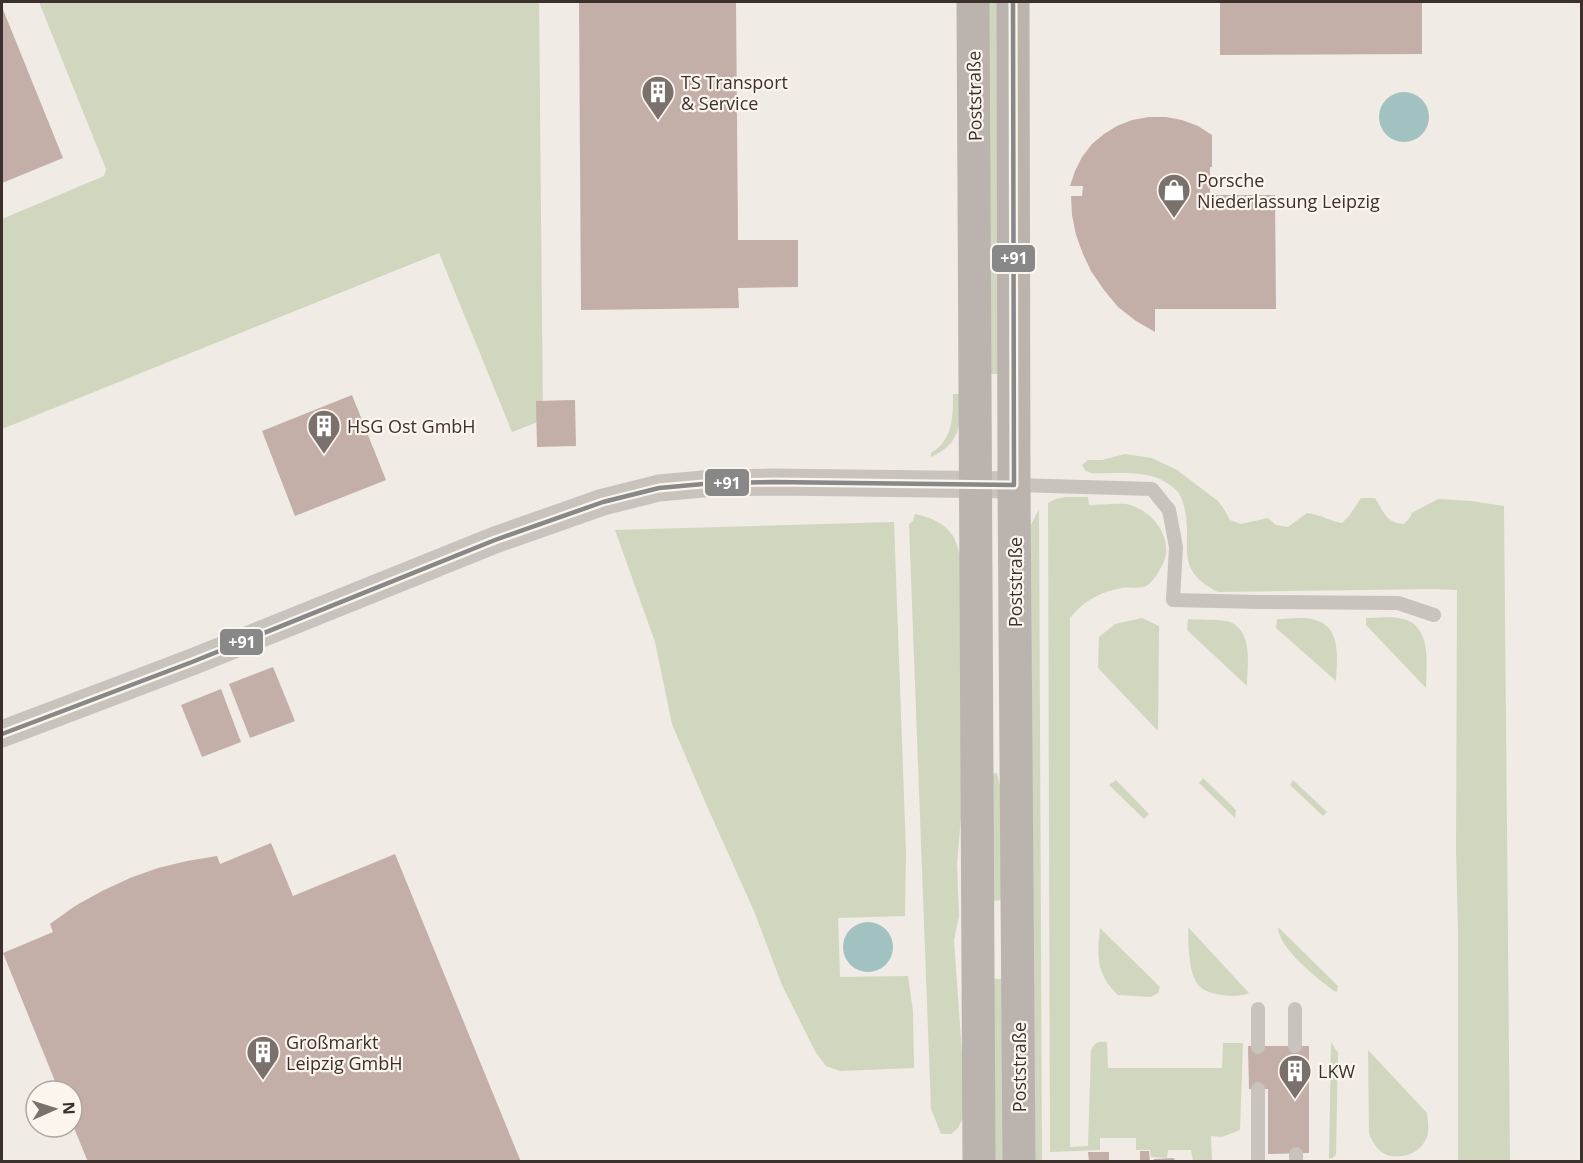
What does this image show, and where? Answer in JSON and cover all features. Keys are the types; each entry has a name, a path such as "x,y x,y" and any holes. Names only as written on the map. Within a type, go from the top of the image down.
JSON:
{"street":[{"name":"Poststraße","path":"974,2 979,1161"},
{"name":"Poststraße","path":"1013,2 1019,1161"},
{"path":"2,734 192,662 495,540 603,502 659,488 714,483 773,482 1014,484"}],"lane":[{"path":"1014,484 1152,489 1169,510 1176,547 1173,600 1398,603 1434,615"},
{"path":"1258,1009 1258,1047"},
{"path":"1295,1009 1295,1046"},
{"path":"1258,1089 1258,1161"}],"green space":[{"path":"39,2 539,2 543,420 512,432 439,253 2,429 2,219 104,176 106,169"},
{"path":"988,2 999,2 1001,374 990,374"},
{"path":"953,394 961,394 961,414 957,432 948,446 931,457 931,453 944,442 948,435 953,411"},
{"path":"1125,454 1152,458 1177,470 1218,501 1230,520 1241,524 1268,518 1276,525 1288,527 1307,513 1342,523 1361,498 1375,498 1389,519 1404,524 1412,513 1438,499 1504,506 1510,1161 1458,1161 1457,590 1218,592 1201,581 1189,564 1185,511 1175,489 1162,480 1144,474 1091,473 1086,471 1082,465 1088,460 1102,460"},
{"path":"1065,497 1088,497 1089,505 1126,504 1134,506 1155,522 1166,545 1162,565 1148,585 1105,592 1081,606 1070,618 1070,1147 1088,1146 1091,1050 1097,1043 1107,1042 1108,1068 1222,1068 1223,1043 1243,1043 1240,1130 1222,1137 1211,1136 1212,1161 1193,1161 1191,1150 1168,1150 1167,1158 1151,1157 1150,1150 1136,1150 1136,1138 1100,1138 1100,1150 1050,1152 1048,503"},
{"path":"1039,509 1042,1162 1033,1161 1031,525"},
{"path":"915,514 945,527 954,538 960,555 962,805 957,864 959,916 954,940 966,1112 958,1128 951,1134 941,1134 931,1109 909,524 913,521"},
{"path":"894,522 906,852 905,916 838,918 840,977 908,976 913,1011 914,1068 840,1071 826,1066 816,1053 782,985 754,911 672,724 655,642 615,530"},
{"path":"1391,617 1412,622 1423,638 1426,654 1426,688 1366,625 1366,618"},
{"path":"1142,618 1159,626 1158,731 1098,668 1099,637 1115,624"},
{"path":"1188,619 1226,621 1238,627 1243,633 1248,650 1247,686 1187,630"},
{"path":"1277,619 1311,619 1330,629 1336,645 1336,681 1276,628"},
{"path":"997,773 1001,791 1004,900 992,901 991,774"},
{"path":"1203,778 1236,810 1235,818 1199,783"},
{"path":"1116,780 1149,814 1144,819 1109,785"},
{"path":"1293,780 1327,812 1323,816 1290,785"},
{"path":"1188,927 1249,993 1239,996 1221,995 1207,991 1198,984 1191,969"},
{"path":"1278,927 1338,986 1337,992 1318,979 1300,962 1284,944"},
{"path":"1100,928 1160,987 1158,993 1151,997 1118,995 1105,979 1100,965 1098,948"},
{"path":"994,979 1004,979 1005,1161 994,1161"},
{"path":"1331,1042 1338,1053 1336,1154 1329,1159"},
{"path":"1368,1050 1427,1113 1427,1138 1422,1146 1412,1153 1394,1156 1383,1153 1369,1134"}],"water":[{"path":"1399,92 1409,92 1422,99 1429,112 1429,122 1422,135 1409,142 1399,142 1390,138 1383,131 1379,122 1379,112 1383,103 1390,96"},
{"path":"863,922 873,922 886,929 893,942 893,952 886,965 873,972 863,972 854,968 847,961 843,952 843,942 847,933 854,926"}],"building":[{"name":"TS Transport & Service","path":"579,2 736,2 738,240 798,240 798,287 738,288 739,308 581,310"},
{"path":"1220,2 1422,2 1422,54 1220,55"},
{"path":"2,7 63,158 2,183"},
{"path":"1149,117 1182,120 1212,135 1210,195 1275,195 1276,309 1155,309 1155,332 1118,307 1091,271 1076,235 1072,215 1071,196 1082,196 1083,186 1070,186 1075,171 1092,144 1104,134 1132,120"},
{"name":"HSG Ost GmbH","path":"352,395 386,480 295,516 262,431"},
{"path":"575,400 576,446 537,447 536,401"},
{"path":"273,667 295,721 250,738 229,684"},
{"path":"221,689 241,742 202,757 181,705"},
{"name":"Großmarkt Leipzig GmbH","path":"271,843 293,896 395,854 521,1162 88,1162 79,1139 84,1139 84,1079 54,1079 3,953 53,932 50,924 75,906 130,878 158,868 217,856 220,864"},
{"path":"1248,1046 1309,1046 1309,1153 1268,1154 1268,1089 1249,1089"},
{"path":"1140,1151 1149,1151 1150,1162 1140,1162"},
{"path":"1088,1152 1109,1152 1109,1162 1089,1162"},
{"path":"1174,1158 1175,1162 1154,1162 1154,1159"}],"transit line":[{"name":"+91","path":"2,734 192,662 495,540 603,502 659,488 714,483 773,482 1014,485 1013,2"}],"place":[{"name":"TS Transport & Service","path":"658,121"},
{"name":"Porsche Niederlassung Leipzig","path":"1174,219"},
{"name":"HSG Ost GmbH","path":"324,455"},
{"name":"Großmarkt Leipzig GmbH","path":"263,1081"},
{"name":"LKW","path":"1295,1100"}]}
